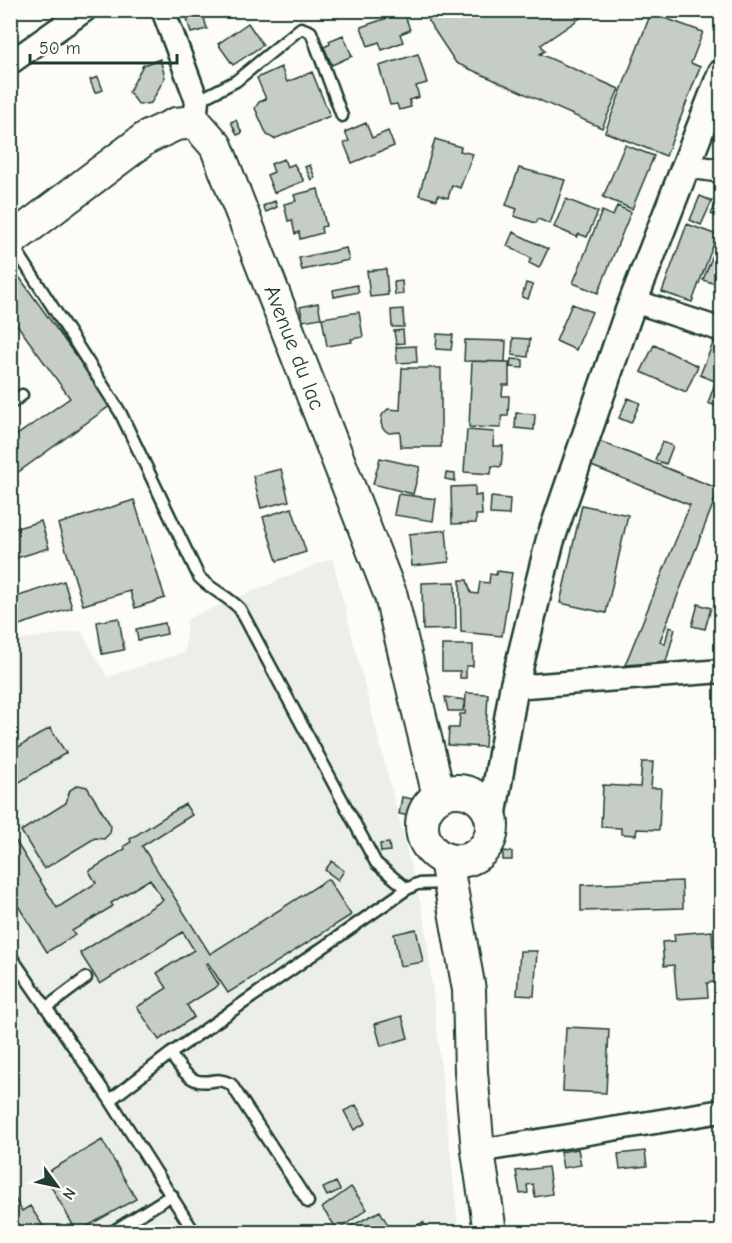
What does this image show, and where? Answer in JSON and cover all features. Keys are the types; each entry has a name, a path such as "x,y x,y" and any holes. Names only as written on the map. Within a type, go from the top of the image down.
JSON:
{"main road":[{"path":"10,241 146,138 176,124 196,111"},
{"name":"Avenue du lac","path":"196,111 216,146 391,596 439,796"},
{"path":"448,871 483,849 488,841 491,821 489,812 477,797 458,791 439,796 426,811 423,830 430,848 448,871 469,990 471,1072 478,1151 490,1233"}],"street":[{"path":"10,63 85,10"},
{"path":"163,10 196,111"},
{"path":"491,821 514,687 550,541 634,301 722,73"},
{"path":"686,166 722,171"},
{"path":"634,301 722,330"},
{"path":"514,687 722,671"},
{"path":"478,1151 722,1111"}],"lane":[{"path":"196,111 301,28 311,32 342,116"},
{"path":"10,241 120,412 199,577 208,587 232,600 240,609 376,863 407,889"},
{"path":"10,404 22,395"},
{"path":"110,1100 170,1054 407,889 448,871"},
{"path":"10,955 110,1100 194,1233"},
{"path":"46,1008 86,978"},
{"path":"170,1054 188,1076 199,1081 220,1078 231,1084 308,1202"},
{"path":"112,1233 172,1195"}],"shaded area":[{"path":"332,558 425,921 459,1232 11,1232 11,641 81,631 107,677 185,652 187,619"}],"building":[{"path":"202,10 207,29 191,33 185,11"},
{"path":"421,10 592,10 541,45 545,51 540,54 619,89 602,128 456,63"},
{"path":"404,12 410,30 400,34 403,42 382,50 379,42 368,46 361,27"},
{"path":"651,13 703,32 691,63 700,67 666,156 605,132"},
{"path":"248,23 263,45 233,65 218,44"},
{"path":"343,35 352,56 332,65 324,47 330,44 329,41"},
{"path":"418,54 427,83 416,86 419,97 409,100 411,107 399,110 397,104 390,105 379,66"},
{"path":"160,59 165,77 151,103 139,105 129,92 143,65"},
{"path":"281,67 287,82 312,72 330,116 274,139 267,135 255,108 259,102 266,99 257,78"},
{"path":"98,77 103,90 95,93 90,80"},
{"path":"236,120 242,133 237,135 231,122"},
{"path":"366,123 372,138 388,131 394,146 352,163 344,143 349,141 345,132"},
{"path":"435,139 461,147 460,151 473,154 460,188 452,185 448,198 438,195 437,200 419,195"},
{"path":"625,145 654,156 632,209 603,197"},
{"path":"284,159 287,167 294,164 304,181 274,193 267,175 274,172 271,164"},
{"path":"310,165 315,178 311,180 305,167"},
{"path":"519,168 565,180 550,224 538,219 536,223 514,216 517,209 506,205"},
{"path":"318,189 326,226 321,227 322,233 300,239 299,232 295,234 292,220 288,221 284,204 296,201 294,195"},
{"path":"700,196 712,201 701,225 690,220"},
{"path":"566,199 598,212 587,237 579,234 577,237 554,227"},
{"path":"275,201 277,207 266,212 263,206"},
{"path":"716,204 721,206 716,216 711,214"},
{"path":"617,206 631,212 598,293 573,283 602,211 613,216"},
{"path":"687,224 717,235 692,302 662,292"},
{"path":"513,232 548,249 539,268 529,263 531,258 507,246"},
{"path":"718,242 722,243 722,286 703,280"},
{"path":"346,248 349,260 302,270 299,258"},
{"path":"386,269 388,295 370,297 367,271"},
{"path":"15,271 111,405 10,478 10,440 70,398 10,315 10,274"},
{"path":"402,281 403,294 395,295 394,282"},
{"path":"526,283 533,285 528,299 522,297"},
{"path":"357,285 359,292 334,297 333,290"},
{"path":"318,303 321,318 303,321 300,307"},
{"path":"572,304 592,312 576,350 556,341"},
{"path":"403,309 404,327 392,327 391,310"},
{"path":"359,312 363,337 351,339 352,342 327,346 322,318"},
{"path":"403,330 404,343 396,344 394,331"},
{"path":"437,334 453,335 451,350 436,349"},
{"path":"716,336 722,338 722,384 700,375"},
{"path":"513,338 530,339 528,357 512,355"},
{"path":"465,340 506,341 505,362 464,361"},
{"path":"654,345 698,366 686,392 641,372"},
{"path":"416,346 417,362 397,363 396,347"},
{"path":"511,359 523,360 523,368 510,367"},
{"path":"472,361 509,362 509,385 503,385 502,396 509,396 508,416 502,416 501,428 469,427"},
{"path":"402,368 441,368 441,447 401,447 400,432 389,433 383,429 382,415 388,409 400,410"},
{"path":"715,383 722,386 722,408 708,403"},
{"path":"628,398 640,403 631,423 619,418"},
{"path":"516,413 535,414 534,430 515,428"},
{"path":"467,430 494,432 493,446 503,446 501,467 492,466 491,474 464,472"},
{"path":"599,441 719,489 660,641 665,644 669,627 675,629 666,662 625,665 690,505 589,465"},
{"path":"662,442 673,446 666,464 655,460"},
{"path":"380,458 420,467 413,494 373,484"},
{"path":"281,469 289,501 261,508 253,476"},
{"path":"446,473 455,474 455,481 445,479"},
{"path":"475,486 475,496 481,495 482,515 476,515 476,523 452,524 451,487"},
{"path":"398,494 436,499 433,521 394,515"},
{"path":"491,497 510,499 509,515 490,514"},
{"path":"134,500 165,598 135,608 130,591 83,605 58,524"},
{"path":"582,505 628,515 606,613 560,603"},
{"path":"292,508 306,552 277,561 263,517"},
{"path":"41,521 49,548 10,560 10,530"},
{"path":"446,530 449,562 412,566 409,534"},
{"path":"497,571 512,573 502,636 461,632 460,580 467,580 471,593 478,594 480,582 489,583 490,574 496,575"},
{"path":"64,581 72,608 10,628 10,599"},
{"path":"455,582 456,629 423,630 422,583"},
{"path":"698,604 711,608 705,629 692,626"},
{"path":"119,618 124,650 102,654 97,622"},
{"path":"165,623 167,634 138,640 136,629"},
{"path":"442,645 473,645 473,666 466,666 466,678 460,678 460,671 442,671"},
{"path":"466,693 488,694 485,747 448,745 449,728 459,728 460,714 465,714"},
{"path":"445,697 464,700 463,711 448,711"},
{"path":"50,728 66,753 10,788 10,752"},
{"path":"642,762 653,762 651,788 661,788 659,830 637,829 636,835 621,834 621,828 601,827 603,785 640,787"},
{"path":"78,785 87,787 111,826 110,833 104,839 95,838 44,869 21,831 66,803 70,790"},
{"path":"402,797 418,800 415,817 399,814"},
{"path":"185,804 192,815 142,846 210,954 328,879 351,915 228,993 208,963 206,964 219,985 187,1005 194,1017 159,1040 137,1007 167,988 157,973 194,950 183,932 100,984 80,953 163,900 150,879 111,903 113,906 72,931 75,935 47,952 10,893 10,832 57,908 96,883 89,871 125,849 124,846 131,842 130,839"},
{"path":"389,843 390,851 381,852 380,844"},
{"path":"503,851 512,852 512,860 503,860"},
{"path":"332,861 344,871 338,880 325,870"},
{"path":"682,881 683,908 581,911 581,885"},
{"path":"416,929 423,962 400,966 394,934"},
{"path":"712,931 713,947 722,947 722,981 707,983 708,997 677,999 674,965 664,966 662,942 675,941 674,934"},
{"path":"520,951 537,951 534,996 517,995"},
{"path":"402,1016 408,1038 381,1046 375,1024"},
{"path":"566,1027 609,1029 606,1093 563,1091"},
{"path":"356,1105 366,1123 354,1130 344,1111"},
{"path":"102,1140 136,1199 77,1232 44,1174"},
{"path":"578,1149 581,1165 563,1168 560,1152"},
{"path":"645,1151 647,1166 620,1169 618,1154"},
{"path":"548,1167 552,1194 535,1197 533,1184 527,1185 528,1193 520,1194 516,1171"},
{"path":"336,1182 340,1190 327,1196 323,1188"},
{"path":"351,1187 367,1209 338,1230 322,1208"},
{"path":"15,1199 22,1211 30,1206 47,1232 10,1232 10,1202"},
{"path":"380,1211 392,1232 340,1232"},
{"path":"423,1222 428,1230 417,1232 414,1227"}]}
